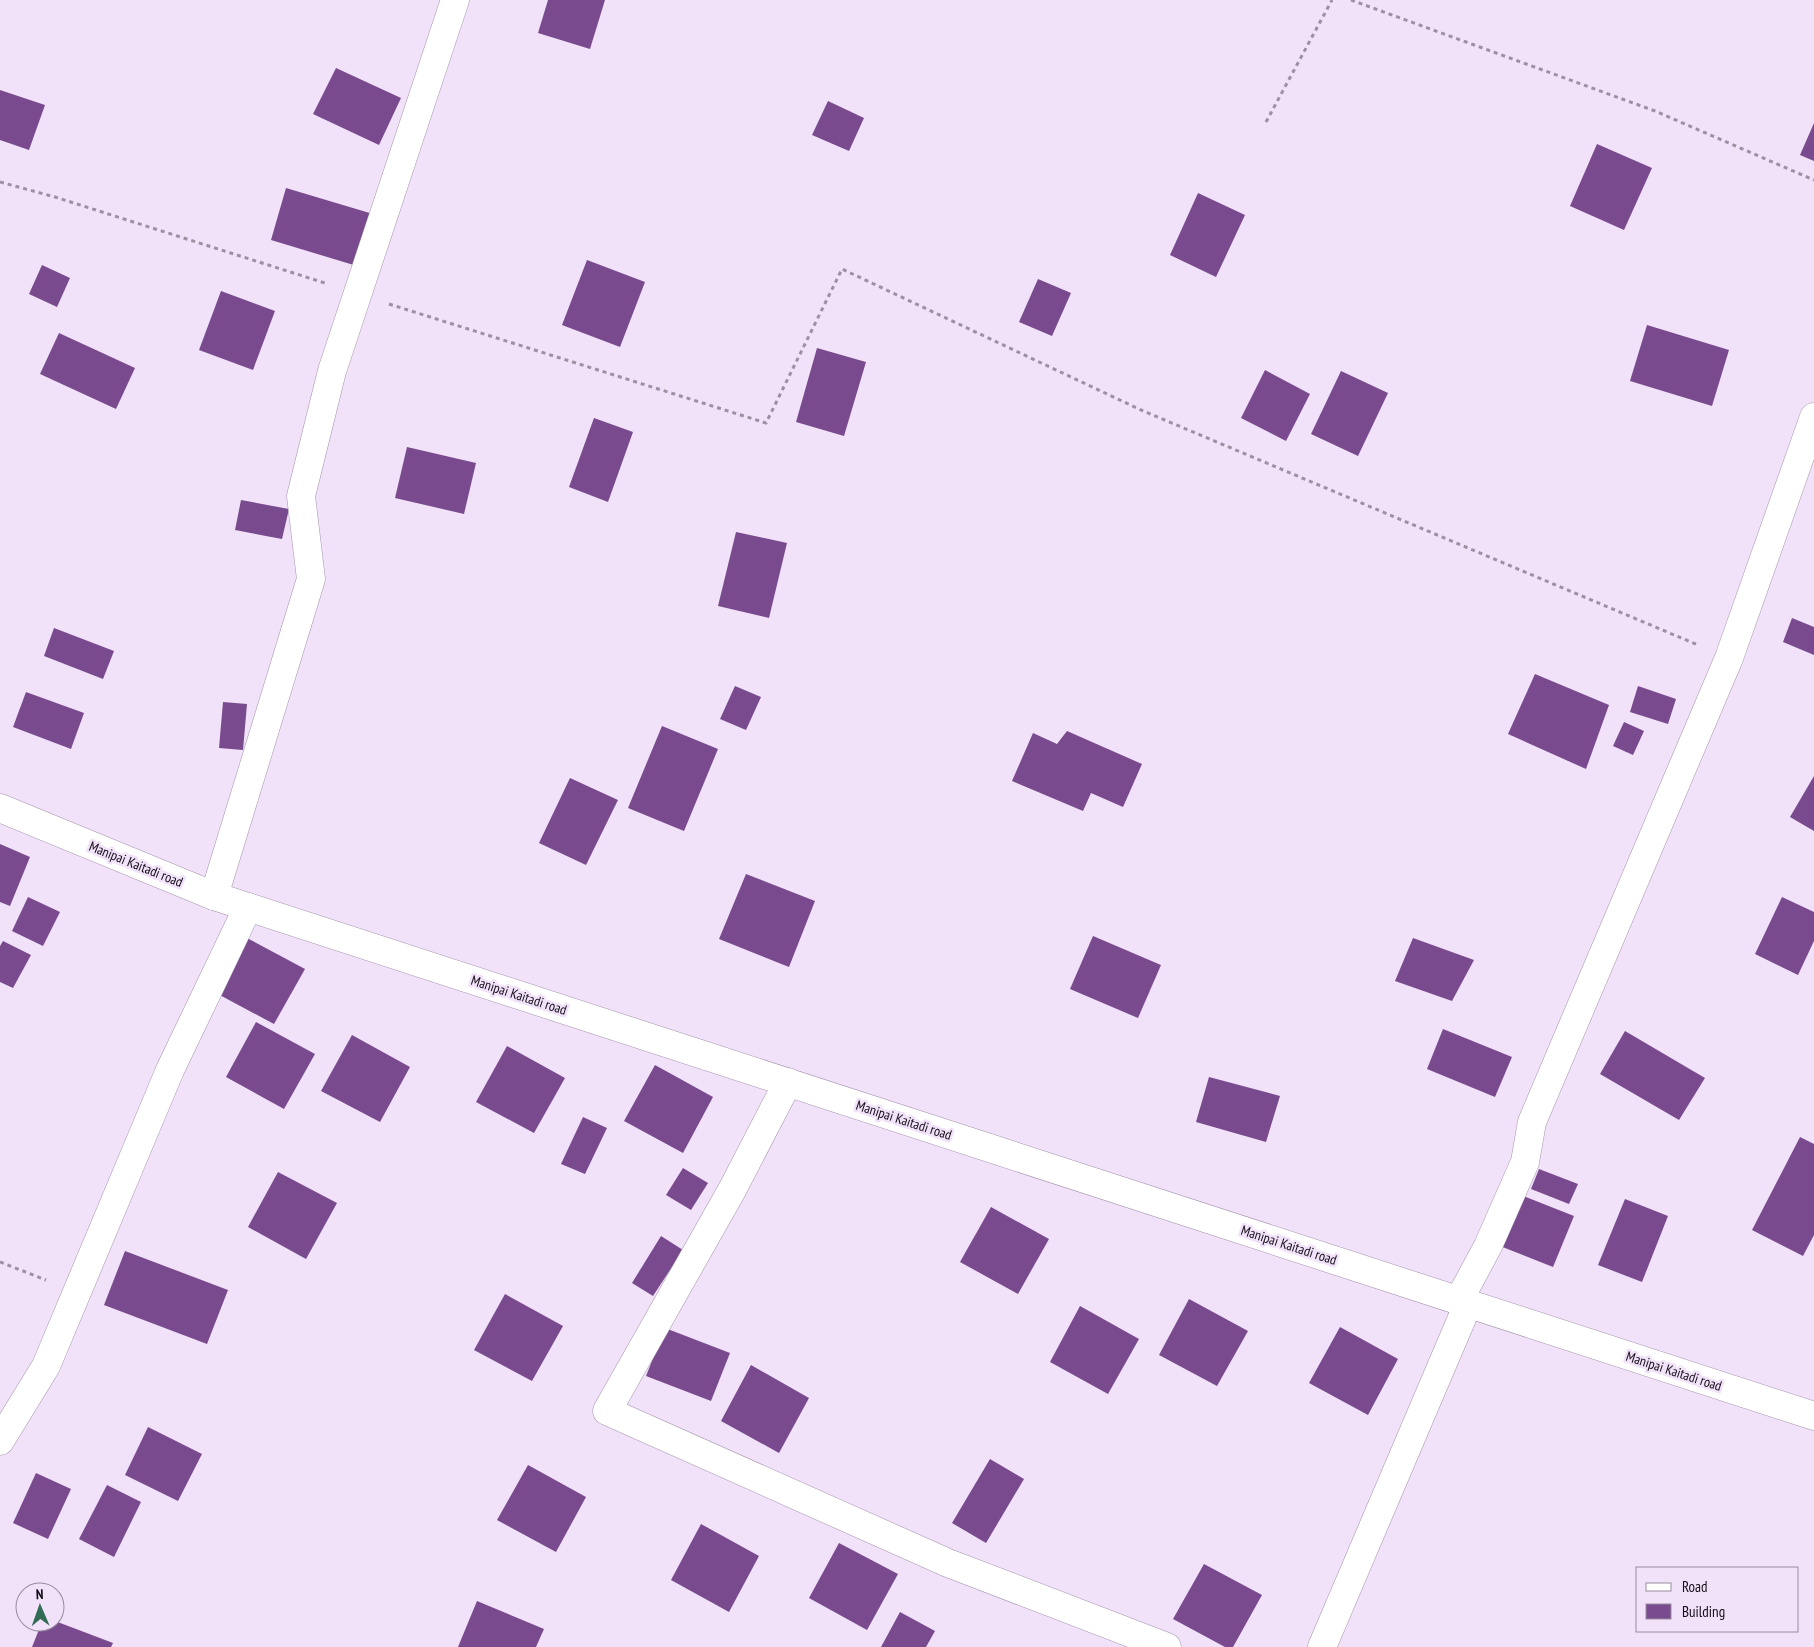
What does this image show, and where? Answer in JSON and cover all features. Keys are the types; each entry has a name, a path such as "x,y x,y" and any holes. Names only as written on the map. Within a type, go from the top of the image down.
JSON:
{"street":[{"path":"214,896 311,579 301,496 332,370 455,0"},
{"path":"1322,1647 1463,1302 1525,1162 1532,1122 1729,658 1814,417"},
{"name":"Manipai Kaitadi road","path":"0,808 214,896 1814,1416"},
{"path":"0,1442 46,1366 170,1070 248,907"},
{"path":"788,1082 732,1190 607,1411 948,1563 1167,1647"}],"path":[{"path":"1266,122 1332,0"},
{"path":"1351,0 1655,111 1814,180"},
{"path":"0,182 55,197 766,423 842,269 1141,410 1729,658"},
{"path":"0,1262 76,1292"}],"building":[{"path":"548,0 605,0 590,49 538,33"},
{"path":"336,68 401,98 379,145 313,114"},
{"path":"0,90 45,105 29,150 0,140"},
{"path":"828,101 864,118 849,151 812,135"},
{"path":"1814,123 1814,161 1800,155"},
{"path":"1597,144 1652,168 1624,230 1570,206"},
{"path":"286,188 373,214 357,266 271,240"},
{"path":"1198,193 1245,215 1216,277 1170,255"},
{"path":"587,260 645,282 620,347 562,325"},
{"path":"42,265 70,278 57,307 29,294"},
{"path":"1038,279 1071,293 1052,336 1019,322"},
{"path":"221,291 275,311 253,370 199,350"},
{"path":"1647,325 1729,350 1712,406 1630,381"},
{"path":"59,333 135,368 116,409 40,374"},
{"path":"817,348 866,362 844,436 796,422"},
{"path":"1265,370 1310,394 1286,441 1241,418"},
{"path":"1341,371 1388,393 1358,456 1311,434"},
{"path":"594,418 633,432 608,502 569,487"},
{"path":"407,447 476,463 464,514 395,498"},
{"path":"241,500 289,509 282,539 235,530"},
{"path":"736,532 787,543 769,618 718,606"},
{"path":"1792,618 1814,627 1814,655 1783,642"},
{"path":"54,628 114,651 103,679 44,656"},
{"path":"1535,674 1609,705 1586,769 1508,734"},
{"path":"735,686 761,697 746,730 720,719"},
{"path":"1638,686 1676,699 1668,724 1630,712"},
{"path":"26,692 84,713 71,749 13,727"},
{"path":"223,702 247,704 243,750 219,748"},
{"path":"1624,722 1644,731 1633,755 1613,746"},
{"path":"662,726 718,749 684,831 628,808"},
{"path":"1067,731 1142,764 1123,807 1091,793 1083,811 1012,781 1033,733 1057,744"},
{"path":"1814,776 1814,831 1790,817"},
{"path":"570,778 618,800 586,865 539,843"},
{"path":"0,844 30,857 10,906 0,902"},
{"path":"746,874 815,901 789,967 719,939"},
{"path":"28,897 60,912 43,946 12,931"},
{"path":"1782,897 1814,912 1814,941 1798,975 1755,954"},
{"path":"1093,936 1161,965 1138,1018 1070,989"},
{"path":"247,938 305,969 274,1024 216,993"},
{"path":"1413,938 1474,960 1452,1001 1395,981"},
{"path":"3,941 31,955 13,988 0,982 0,946"},
{"path":"256,1022 315,1054 284,1109 226,1077"},
{"path":"1443,1029 1512,1057 1495,1097 1427,1069"},
{"path":"1625,1031 1705,1078 1679,1120 1600,1074"},
{"path":"352,1035 410,1067 380,1122 321,1091"},
{"path":"507,1046 565,1078 534,1133 476,1102"},
{"path":"655,1065 713,1097 683,1153 624,1121"},
{"path":"1209,1077 1280,1096 1266,1142 1196,1122"},
{"path":"583,1117 607,1128 585,1174 561,1164"},
{"path":"1800,1137 1814,1144 1814,1235 1803,1256 1752,1230"},
{"path":"683,1168 708,1183 691,1210 666,1195"},
{"path":"1539,1169 1578,1184 1569,1204 1531,1189"},
{"path":"278,1172 337,1203 306,1259 248,1227"},
{"path":"1521,1195 1574,1216 1553,1267 1500,1246"},
{"path":"1625,1199 1668,1216 1642,1282 1598,1265"},
{"path":"991,1207 1049,1239 1018,1294 960,1262"},
{"path":"661,1236 683,1250 653,1296 632,1283"},
{"path":"125,1251 228,1290 207,1344 104,1305"},
{"path":"505,1294 563,1326 532,1381 474,1350"},
{"path":"1189,1299 1248,1331 1217,1386 1159,1355"},
{"path":"1080,1306 1139,1339 1108,1394 1050,1362"},
{"path":"1340,1327 1398,1359 1368,1415 1309,1383"},
{"path":"665,1328 730,1353 711,1401 646,1376"},
{"path":"751,1365 809,1398 779,1453 721,1421"},
{"path":"148,1427 202,1454 178,1501 125,1475"},
{"path":"990,1459 1024,1479 986,1543 952,1523"},
{"path":"528,1465 586,1497 556,1552 497,1520"},
{"path":"36,1473 71,1489 48,1539 13,1523"},
{"path":"107,1485 141,1502 114,1557 79,1539"},
{"path":"701,1524 759,1556 729,1612 671,1580"},
{"path":"839,1543 898,1574 867,1630 809,1598"},
{"path":"1204,1564 1262,1595 1233,1647 1225,1647 1173,1619"},
{"path":"477,1601 544,1629 536,1647 458,1647"},
{"path":"900,1612 935,1631 926,1647 881,1647"},
{"path":"65,1625 113,1643 111,1647 32,1647 38,1632 65,1632"}]}
